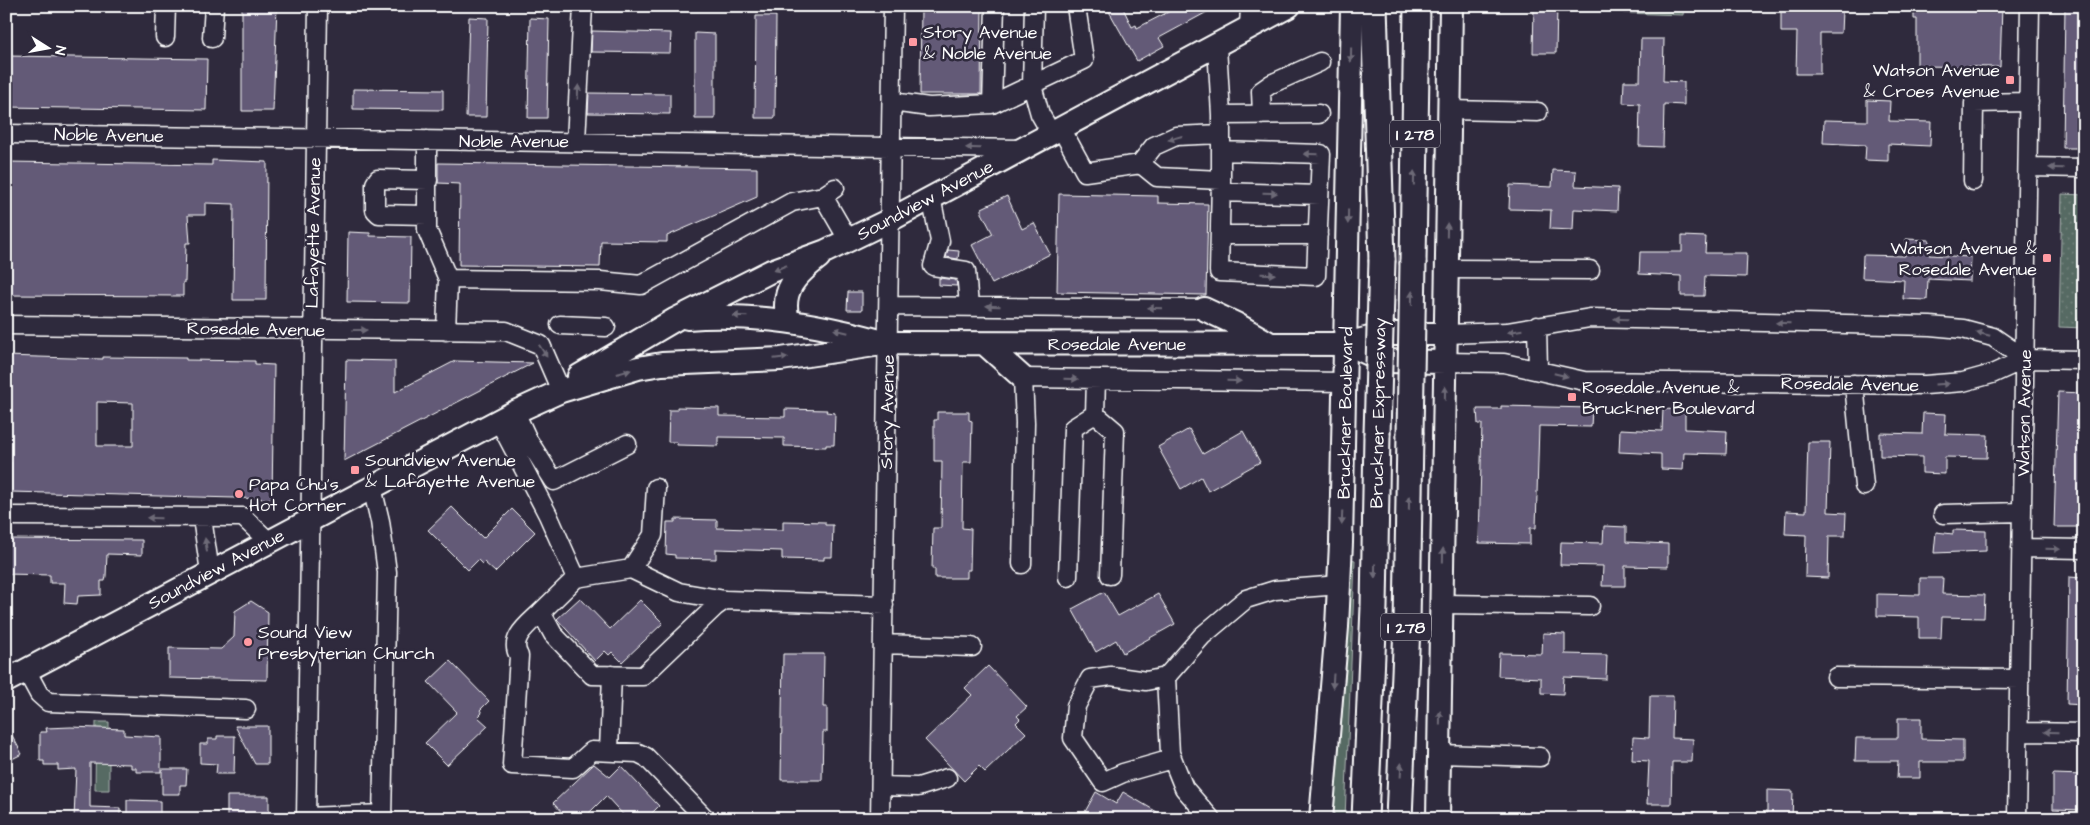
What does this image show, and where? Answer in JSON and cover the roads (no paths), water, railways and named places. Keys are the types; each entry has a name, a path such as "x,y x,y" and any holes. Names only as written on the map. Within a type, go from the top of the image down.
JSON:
{"highway":[{"path":"1374,6 1382,260"},
{"name":"Bruckner Expressway","path":"1365,819 1374,608 1388,6"},
{"name":"Bruckner Expressway","path":"1399,819 1407,607 1417,6"}],"main road":[{"name":"Soundview Avenue","path":"561,391 577,378 676,319 771,272 826,252 890,220 1217,46 1250,17 1288,6"},
{"name":"Bruckner Boulevard","path":"1321,819 1340,585 1352,6"},
{"path":"1438,819 1451,6"},
{"path":"788,320 785,302 786,294 805,269 826,252"},
{"path":"1204,309 1236,324 1270,344"},
{"name":"Rosedale Avenue","path":"676,319 728,316 788,320 888,343"},
{"name":"Rosedale Avenue","path":"733,362 781,358 888,343 1346,344 1385,334 1446,334"},
{"path":"985,344 1023,378"},
{"name":"Rosedale Avenue","path":"1346,344 1384,361 1445,362"},
{"name":"Soundview Avenue","path":"16,676 372,486 561,391 638,368 662,364 733,362"}],"street":[{"path":"165,36 166,6"},
{"path":"212,38 214,6"},
{"name":"Lafayette Avenue","path":"306,818 318,6"},
{"path":"576,141 583,6"},
{"name":"Story Avenue","path":"880,819 894,6"},
{"path":"992,104 995,6"},
{"path":"1034,6 1032,86 1040,114 1056,130 1085,172 1139,165 1157,177 1221,186 1319,195"},
{"path":"892,102 929,107 992,104 1084,60 1076,6"},
{"name":"Watson Avenue","path":"2017,819 2030,6"},
{"path":"1139,165 1154,146 1176,136 1221,142 1321,154 1316,276 1219,272 1221,186 1221,142 1221,115 1217,46"},
{"path":"1262,115 1261,91 1320,62"},
{"path":"1973,181 1974,103 2029,102"},
{"path":"1449,110 1538,112"},
{"path":"1221,115 1320,114"},
{"name":"Noble Avenue","path":"6,134 1022,149"},
{"path":"427,140 427,230 448,280 446,331"},
{"path":"2028,168 2084,168"},
{"path":"427,215 379,214 375,210 375,184 378,179 428,180"},
{"path":"448,280 600,281 641,285 792,202 829,192 849,240"},
{"path":"931,197 940,241 933,266 966,271 969,306"},
{"path":"1220,235 1318,235"},
{"path":"1447,268 1590,270"},
{"name":"Rosedale Avenue","path":"888,306 1204,309"},
{"name":"Rosedale Avenue","path":"1446,334 1507,332 1590,318 1930,326 1964,329 1993,337 2025,358"},
{"name":"Rosedale Avenue","path":"6,325 506,331 541,345 561,391"},
{"path":"560,325 606,327"},
{"path":"1537,326 1538,369"},
{"name":"Rosedale Avenue","path":"1445,362 1504,363 1584,380 1925,385 1963,382 1992,374 2025,358 2084,360"},
{"path":"1022,564 1025,423 1023,378"},
{"name":"Rosedale Avenue","path":"1023,378 1345,382"},
{"path":"1095,414 1096,380"},
{"path":"1854,384 1864,486"},
{"path":"1095,414 1115,431 1110,575"},
{"path":"1068,577 1073,428 1095,414"},
{"path":"507,417 528,440 554,481 627,444"},
{"path":"507,417 576,578"},
{"path":"306,818 382,816 387,572 380,520 372,486"},
{"path":"631,569 653,535 656,488"},
{"path":"1943,514 2022,512"},
{"path":"6,516 243,517 268,541"},
{"path":"202,518 210,572"},
{"path":"2021,548 2084,550"},
{"path":"706,819 646,757 638,753 609,750 592,751 573,768 512,765 518,656 515,650 518,634 576,578 631,569 679,592 725,600 884,606"},
{"path":"1172,759 1123,773 1103,782 1073,738 1076,706 1090,679 1111,676 1146,682 1166,677 1202,636 1246,599 1275,590 1340,585"},
{"path":"541,612 553,634 592,675 643,676 714,607 725,600"},
{"path":"1442,604 1590,606"},
{"path":"883,644 972,647"},
{"path":"16,676 48,702 246,709"},
{"path":"609,750 612,676"},
{"path":"1166,677 1168,736 1172,759 1184,788 1211,819"},
{"path":"1836,677 2020,680"},
{"path":"2019,732 2084,733"},
{"path":"1439,754 1540,757"},
{"path":"880,786 918,787 947,778"}],"place":[{"name":"Story Avenue & Noble Avenue","path":"913,42"},
{"name":"Watson Avenue & Croes Avenue","path":"2010,80"},
{"name":"Watson Avenue & Rosedale Avenue","path":"2047,258"},
{"name":"Rosedale Avenue & Bruckner Boulevard","path":"1572,397"},
{"name":"Soundview Avenue & Lafayette Avenue","path":"355,470"},
{"name":"Papa Chu's Hot Corner","path":"239,494"},
{"name":"Sound View Presbyterian Church","path":"248,642"}]}
